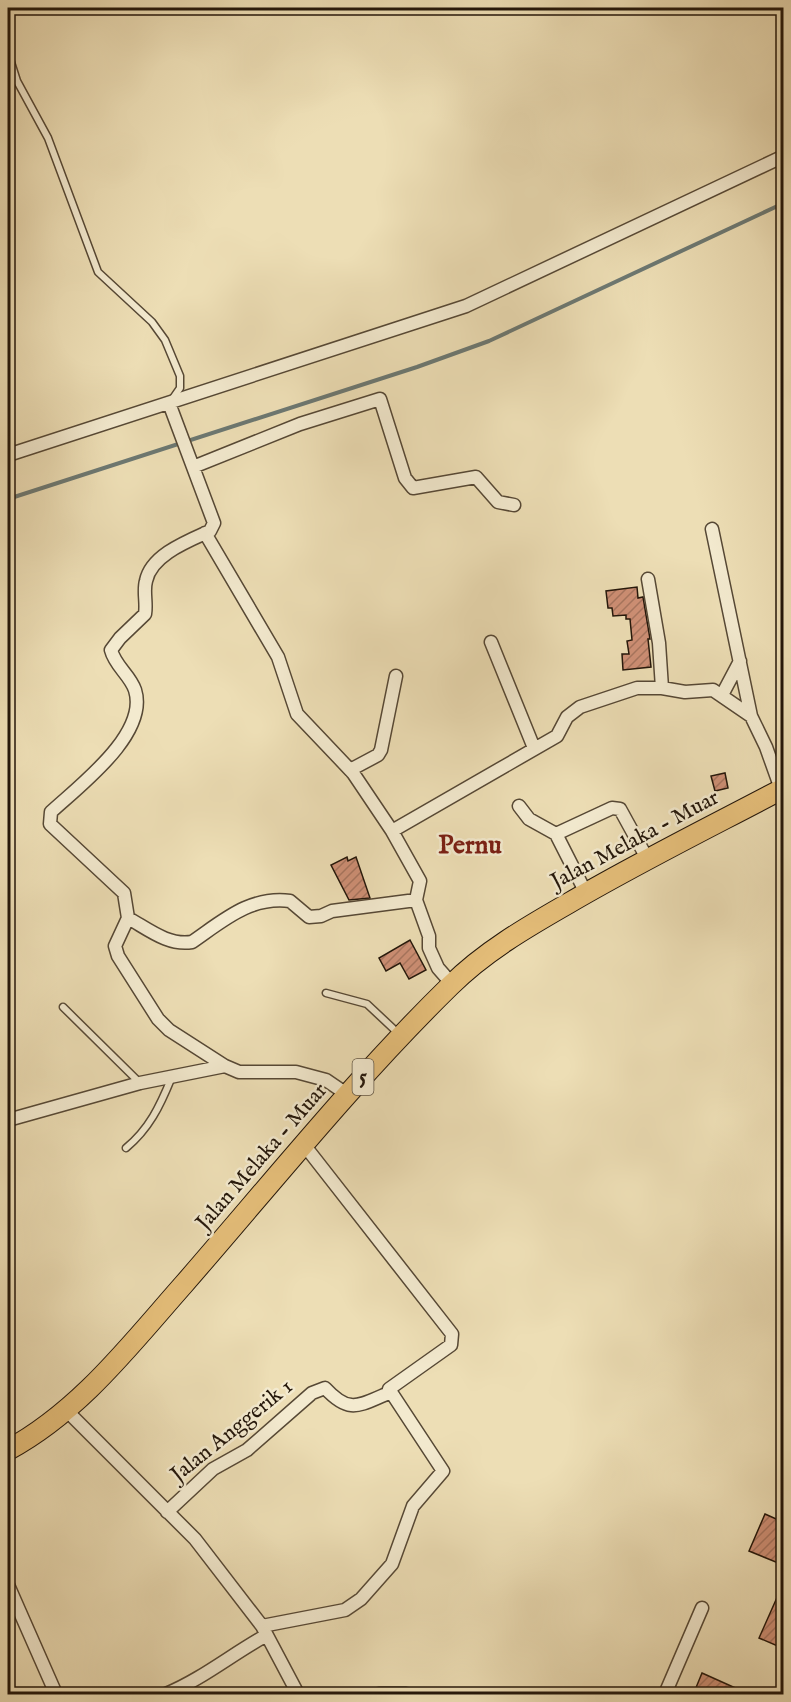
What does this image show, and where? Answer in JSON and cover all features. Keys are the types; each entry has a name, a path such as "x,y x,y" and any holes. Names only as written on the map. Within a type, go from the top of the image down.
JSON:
{"main road":[{"name":"Jalan Melaka - Muar","path":"8,1449 42,1430 67,1411 117,1359 305,1146 445,976 484,956 586,893 782,788"}],"street":[{"path":"8,455 466,306 783,156"},
{"path":"191,461 381,399 405,478 413,488 476,477 498,502 514,505"},
{"path":"169,403 214,523 205,533 159,559 148,571 145,585 145,614 111,650 114,660 135,690 136,709 130,729 110,757 51,812 50,824 124,893 128,918 116,946 118,956 158,1019 169,1030 225,1066 239,1072 296,1072 326,1080 348,1095"},
{"path":"712,529 751,716 782,788"},
{"path":"205,533 278,657 297,714 350,770 392,831 420,881 416,900 429,936 429,948 445,976"},
{"path":"648,579 659,643 662,688"},
{"path":"491,642 534,748"},
{"path":"722,695 740,661"},
{"path":"350,770 378,755 381,750 396,676"},
{"path":"392,831 557,736 567,717 580,707 637,688 662,688 685,692 713,690 751,716"},
{"path":"519,806 529,819 556,834 586,893"},
{"path":"556,834 612,808 620,809 648,860"},
{"path":"128,918 172,942 182,943 192,942 244,906 258,901 290,901 309,917 321,916 332,911 416,900"},
{"path":"8,1120 140,1083 171,1079 225,1066"},
{"path":"166,1695 213,1670 224,1659 264,1631 345,1610 362,1599 392,1563 412,1506 442,1474 442,1468 388,1389 451,1345 452,1334 305,1146"},
{"name":"Jalan Anggerik 1","path":"167,1512 213,1470 247,1450 271,1431 312,1393 325,1388 344,1405 354,1407 389,1393"},
{"path":"67,1411 195,1539 264,1631 298,1695"},
{"path":"8,1585 54,1693"},
{"path":"664,1695 702,1608"},
{"path":"379,1695 406,1695"}],"lane":[{"path":"8,53 16,81 48,138 98,272 152,322 165,340 176,363 180,388 169,403"},
{"path":"8,77 16,81"},
{"path":"326,993 367,1004 397,1032"},
{"path":"63,1007 140,1083"},
{"path":"126,1148 142,1134 157,1112 171,1079"}],"building":[{"path":"637,587 638,598 643,597 650,639 648,639 651,667 623,670 622,654 629,654 627,641 632,640 630,619 626,619 626,615 613,616 612,608 608,608 606,591"},
{"path":"725,773 728,788 715,791 711,776"},
{"path":"347,857 348,861 356,857 370,898 349,900 331,865"},
{"path":"410,940 426,970 409,979 400,963 386,971 379,958"},
{"path":"765,1514 783,1522 783,1565 749,1551"},
{"path":"783,1584 783,1647 780,1647 759,1638"},
{"path":"702,1673 751,1695 693,1695"}],"waterway":[{"path":"8,499 417,367 489,341 784,203"}],"district":[{"name":"Pernu","path":"470,845"}]}
